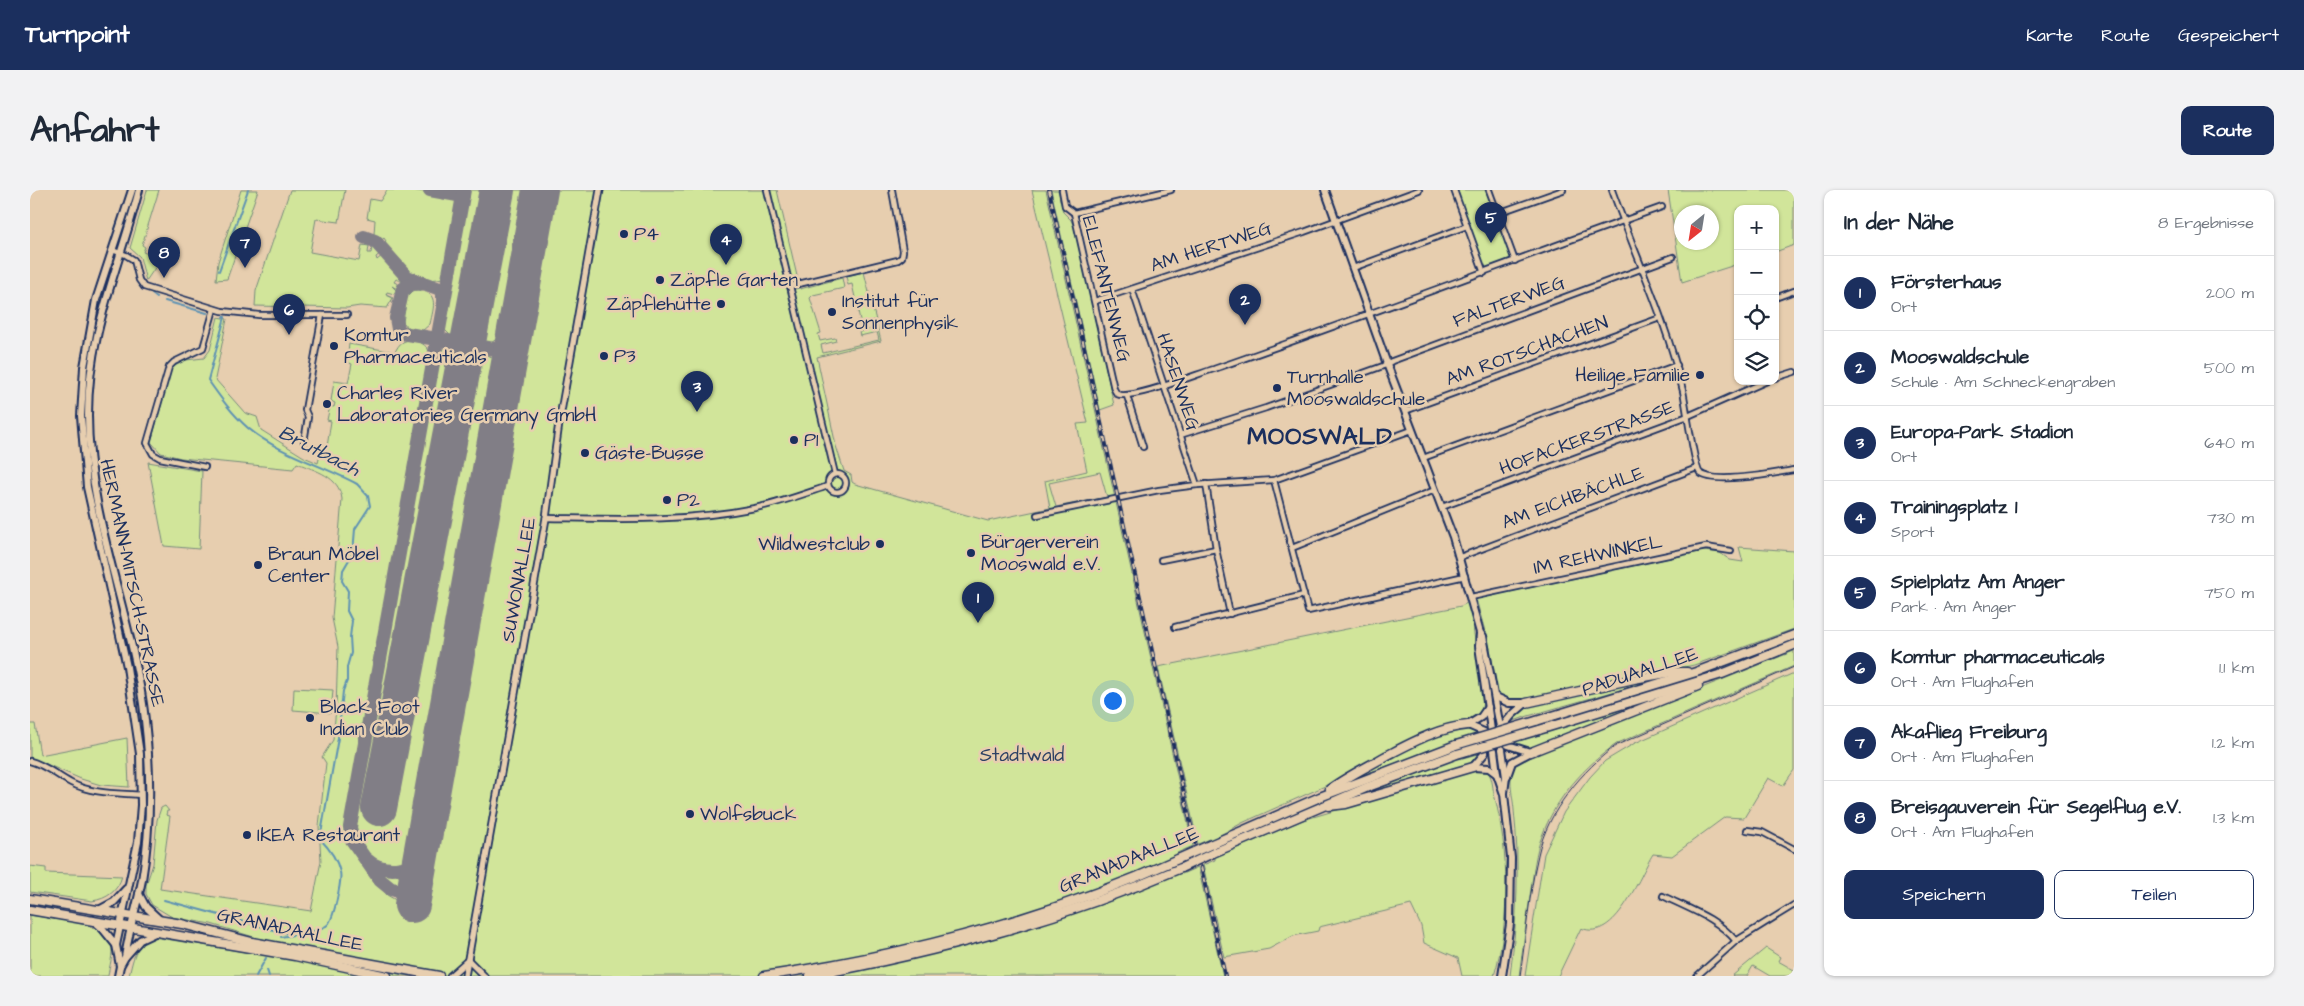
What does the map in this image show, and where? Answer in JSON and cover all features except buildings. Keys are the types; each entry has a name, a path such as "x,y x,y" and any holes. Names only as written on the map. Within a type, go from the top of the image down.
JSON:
{"main road":[{"name":"HERMANN-MITSCH-STRASSE","path":"116,945 138,842 141,795 136,721 126,659 91,510 84,461 81,416 84,368 91,320 111,250 132,190"},
{"name":"HERMANN-MITSCH-STRASSE","path":"125,957 130,927 139,894 149,828 150,796 146,728 134,657 99,516 89,437 89,392 94,346 139,190"},
{"path":"1326,190 1387,364 1460,557 1480,633 1479,646 1488,707 1496,728"},
{"path":"1480,633 1483,636 1496,698 1496,728"},
{"name":"PADUAALLEE","path":"1496,728 1536,721 1696,672 1794,635"},
{"name":"PADUAALLEE","path":"1500,747 1539,730 1722,674 1794,645"},
{"path":"126,659 134,657"},
{"path":"1496,698 1509,703 1526,703 1672,672 1696,672"},
{"path":"1502,976 1510,924 1512,891 1504,794 1506,777 1512,762 1531,752 1695,687 1722,674"},
{"path":"1320,797 1344,779 1426,736 1443,729 1468,725 1496,728 1526,703"},
{"path":"1468,725 1481,717 1488,707"},
{"name":"GRANADAALLEE","path":"764,976 888,954 1063,905 1178,859 1320,797 1496,728"},
{"path":"1500,747 1531,752"},
{"path":"1500,747 1497,774 1504,794"},
{"path":"1500,747 1506,777"},
{"name":"GRANADAALLEE","path":"810,976 933,952 1026,926 1109,898 1320,807 1457,754 1500,747"},
{"path":"1473,767 1485,753"},
{"path":"1320,807 1346,804 1473,767 1489,768 1497,774"},
{"path":"141,795 150,796"},
{"path":"99,910 114,902 128,886"},
{"path":"139,894 146,907 161,921"},
{"name":"GRANADAALLEE","path":"30,899 216,931 252,942 439,976"},
{"name":"GRANADAALLEE","path":"30,910 287,955 387,976"},
{"path":"93,920 116,945 120,966"},
{"path":"118,976 120,966 125,957 140,940 158,932"}],"street":[{"name":"SUWONALLEE","path":"465,976 546,518 559,423 600,190"},
{"path":"766,190 835,474"},
{"path":"790,286 898,260 902,257 903,251 892,190"},
{"name":"ELEFANTENWEG","path":"1062,190 1066,206 1074,213 1114,389 1120,396 1127,396"},
{"path":"1074,213 1171,190"},
{"name":"AM HERTWEG","path":"1095,301 1336,221 1419,190"},
{"path":"1454,190 1484,273"},
{"path":"1489,190 1515,261"},
{"path":"1498,214 1563,190"},
{"path":"1612,190 1677,365 1697,468 1705,476 1716,478 1794,470"},
{"path":"1143,447 1127,396 1163,386 1370,314 1662,207"},
{"path":"1353,268 1467,226"},
{"path":"111,250 134,260 140,284 144,287 214,309 259,315 347,315"},
{"name":"FALTERWEG","path":"1180,435 1266,408 1673,257"},
{"name":"HASENWEG","path":"1132,289 1197,485"},
{"path":"1779,297 1794,291"},
{"path":"205,467 160,458 153,454 147,443 169,367 174,362 203,348 214,309"},
{"path":"304,442 308,417 305,410 322,315"},
{"name":"AM ROTSCHACHEN","path":"1405,411 1660,318"},
{"path":"1423,458 1677,365"},
{"path":"1779,377 1794,372"},
{"name":"HOFACKERSTRASSE","path":"1442,507 1688,416 1758,385"},
{"path":"1037,516 1159,490 1206,484 1274,480 1412,430"},
{"name":"AM EICHBÄCHLE","path":"1460,557 1697,468"},
{"path":"835,474 844,478 845,488 837,492 831,491 828,486 829,478 835,474"},
{"path":"1274,480 1308,611 1465,576"},
{"path":"1206,484 1216,550 1230,614"},
{"path":"546,518 618,520 697,516 756,508 828,486"},
{"path":"1292,548 1436,490"},
{"name":"IM REHWINKEL","path":"1471,597 1706,547 1731,551"},
{"path":"1161,560 1216,550"},
{"path":"1175,627 1304,595"},
{"path":"30,761 50,770 72,784 90,790 141,795"},
{"path":"1747,830 1762,832 1794,849"},
{"path":"1663,896 1683,904 1722,926 1736,941"},
{"path":"1700,975 1736,941 1793,904"},
{"path":"450,976 468,960 484,976"}],"green space":[{"path":"147,190 159,190 142,245 145,247 143,252 161,259 146,281 140,257 130,248"},
{"path":"241,190 258,190 227,279 216,280 218,262"},
{"path":"290,190 345,190 339,222 316,219 310,252 359,261 362,245 369,246 368,253 371,253 372,247 381,253 376,257 377,260 383,255 405,281 396,279 394,282 400,285 397,289 392,286 396,290 394,294 387,292 386,295 393,298 387,308 360,306 347,308 255,306 256,291"},
{"path":"387,190 412,190 454,197 458,204 446,272 442,278 423,279 407,271 382,245 386,241 384,238 379,242 374,234 375,220 367,218 370,199 380,201"},
{"path":"467,190 527,190 502,335 491,343 451,336 443,328"},
{"name":"Stadtwald","path":"552,190 777,190 800,289 842,278 844,288 813,295 810,298 821,333 818,334 820,341 835,338 836,341 821,345 823,353 879,340 877,332 860,336 859,332 876,328 874,320 857,324 857,321 860,320 852,284 848,285 846,276 864,272 881,341 817,357 836,446 844,471 851,475 852,482 855,484 988,521 1050,508 1045,481 1087,471 1077,424 1088,423 1032,190 1046,190 1193,846 1177,853 1182,874 1198,867 1223,976 129,976 134,958 142,943 153,937 319,964 322,951 257,938 211,924 172,917 152,905 146,894 146,885 153,864 157,820 161,808 165,806 169,811 167,811 166,815 170,816 160,889 311,911 321,861 319,826 326,763 322,757 333,740 336,708 338,647 332,618 342,499 340,491 326,475 297,463 293,469 181,458 161,453 151,442 171,368 186,360 204,358 210,350 218,317 227,319 215,379 245,413 257,417 261,430 304,457 318,463 322,446 327,447 331,421 327,420 330,406 334,407 335,403 331,401 334,381 348,383 352,364 347,362 349,344 395,352 402,343 412,340 425,345 430,353 431,357 347,832 349,840 387,895 401,903 423,907","holes":["1100,472 1107,497 1056,507 1049,483"]},
{"path":"1051,190 1058,190 1063,212 1071,220 1076,232 1114,405 1100,410"},
{"path":"1456,190 1488,190 1514,260 1486,270"},
{"path":"1668,190 1794,190 1794,245 1779,251 1779,205 1734,205 1734,265 1682,282 1677,250 1719,250 1719,205 1674,205 1674,229"},
{"path":"413,290 428,293 433,300 430,324 422,331 407,327 403,322 407,296"},
{"path":"448,348 488,355 493,358 496,365 409,859 401,865 386,866 371,861 353,833 437,356 443,349"},
{"path":"148,462 202,471 199,549 164,546"},
{"path":"1739,547 1794,551 1794,629 1694,665 1524,700 1509,702 1498,695 1490,649 1476,599 1703,551 1720,553 1730,560 1743,562"},
{"path":"1469,602 1484,698 1481,712 1468,721 1445,725 1420,735 1325,786 1242,823 1211,840 1198,844 1158,667 1461,606"},
{"path":"1794,651 1794,666 1618,743 1594,762 1572,784 1555,809 1540,842 1536,855 1519,976 1510,976 1516,914 1517,872 1516,830 1511,779 1517,762"},
{"path":"1794,673 1794,770 1783,786 1768,778 1744,818 1725,817 1672,856 1653,854 1625,905 1615,917 1605,926 1594,930 1581,928 1558,976 1525,976 1544,854 1564,812 1590,777 1605,761 1635,743"},
{"path":"1665,677 1508,723 1516,714 1532,704"},
{"path":"294,688 333,690 331,713 293,710"},
{"path":"1661,696 1663,698 1532,748 1510,743"},
{"path":"30,724 35,724 40,755 127,738 129,787 101,785 81,779 30,757"},
{"path":"1469,728 1479,733 1349,780 1437,733"},
{"path":"1481,753 1467,766 1341,801 1458,757 1459,759"},
{"path":"1485,769 1492,781 1503,838 1506,885 1503,932 1494,976 1462,976 1458,958 1424,943 1421,926 1411,905 1319,927 1318,931 1293,936 1269,949 1224,957 1203,865 1215,860 1215,857 1303,820 1473,770"},
{"path":"30,866 46,868 46,873 122,876 115,890 107,896 92,901 30,892"},
{"path":"380,869 404,874 405,878 398,884 389,884 379,874"},
{"path":"30,915 76,922 99,931 107,937 112,949 108,976 30,976"},
{"path":"1766,948 1780,957 1778,961 1794,970 1794,976 1770,976 1753,966 1747,976 1732,976"}],"waterway":[{"path":"219,271 248,190"},
{"path":"152,294 157,298"},
{"path":"165,301 207,313"},
{"name":"Brutbach","path":"223,317 225,317 208,380 226,405 248,428 273,445 357,484 368,496 370,506 355,529 353,553 343,570 342,581 348,591 347,611 352,621 351,653 347,667 347,681 343,691 338,738 320,839 332,854 340,872 337,900 332,917 326,926 310,932 281,937"},
{"path":"164,900 289,934"},
{"name":"Brutbach","path":"256,976 266,958"},
{"path":"267,970 269,976"}],"taxiway":[{"path":"430,190 463,196"},
{"path":"416,882 402,891 391,889 380,880 352,840 350,827 464,190"},
{"path":"364,237 375,241 407,277 440,289 444,299"},
{"path":"421,283 411,284 403,289 396,318 398,329 402,333 511,352"},
{"path":"366,859 380,867 396,869 411,865 422,854"}],"runway":[{"path":"379,808 497,190"},
{"path":"412,905 540,190"}],"tram line":[{"path":"1520,976 1532,885 1538,855 1549,823 1579,779 1617,745 1794,667"}],"railway":[{"path":"1049,190 1195,843"},
{"path":"1201,867 1225,976"}],"place":[{"name":"P4","path":"624,234"},
{"name":"Spielplatz Am Anger","path":"1491,243"},
{"name":"Trainingsplatz 1","path":"726,265"},
{"name":"Akaflieg Freiburg","path":"245,268"},
{"name":"Breisgauverein für Segelflug e.V.","path":"164,278"},
{"name":"Zäpfle Garten","path":"660,280"},
{"name":"Zäpflehütte","path":"721,304"},
{"name":"Institut für Sonnenphysik","path":"832,312"},
{"name":"Mooswaldschule","path":"1245,325"},
{"name":"Komtur pharmaceuticals","path":"289,335"},
{"name":"Komtur Pharmaceuticals","path":"334,346"},
{"name":"P3","path":"604,356"},
{"name":"Heilige Familie","path":"1700,375"},
{"name":"Turnhalle Mooswaldschule","path":"1277,388"},
{"name":"Charles River Laboratories Germany GmbH","path":"327,404"},
{"name":"Europa-Park Stadion","path":"697,412"},
{"name":"P1","path":"794,440"},
{"name":"Gäste-Busse","path":"585,453"},
{"name":"P2","path":"667,500"},
{"name":"Wildwestclub","path":"880,544"},
{"name":"Bürgerverein Mooswald e.V.","path":"971,553"},
{"name":"Braun Möbel Center","path":"258,565"},
{"name":"Försterhaus","path":"978,623"},
{"name":"Black Foot Indian Club","path":"310,718"},
{"name":"Wolfsbuck","path":"690,814"},
{"name":"IKEA Restaurant","path":"247,835"}],"district":[{"name":"MOOSWALD","path":"1320,437"}]}
